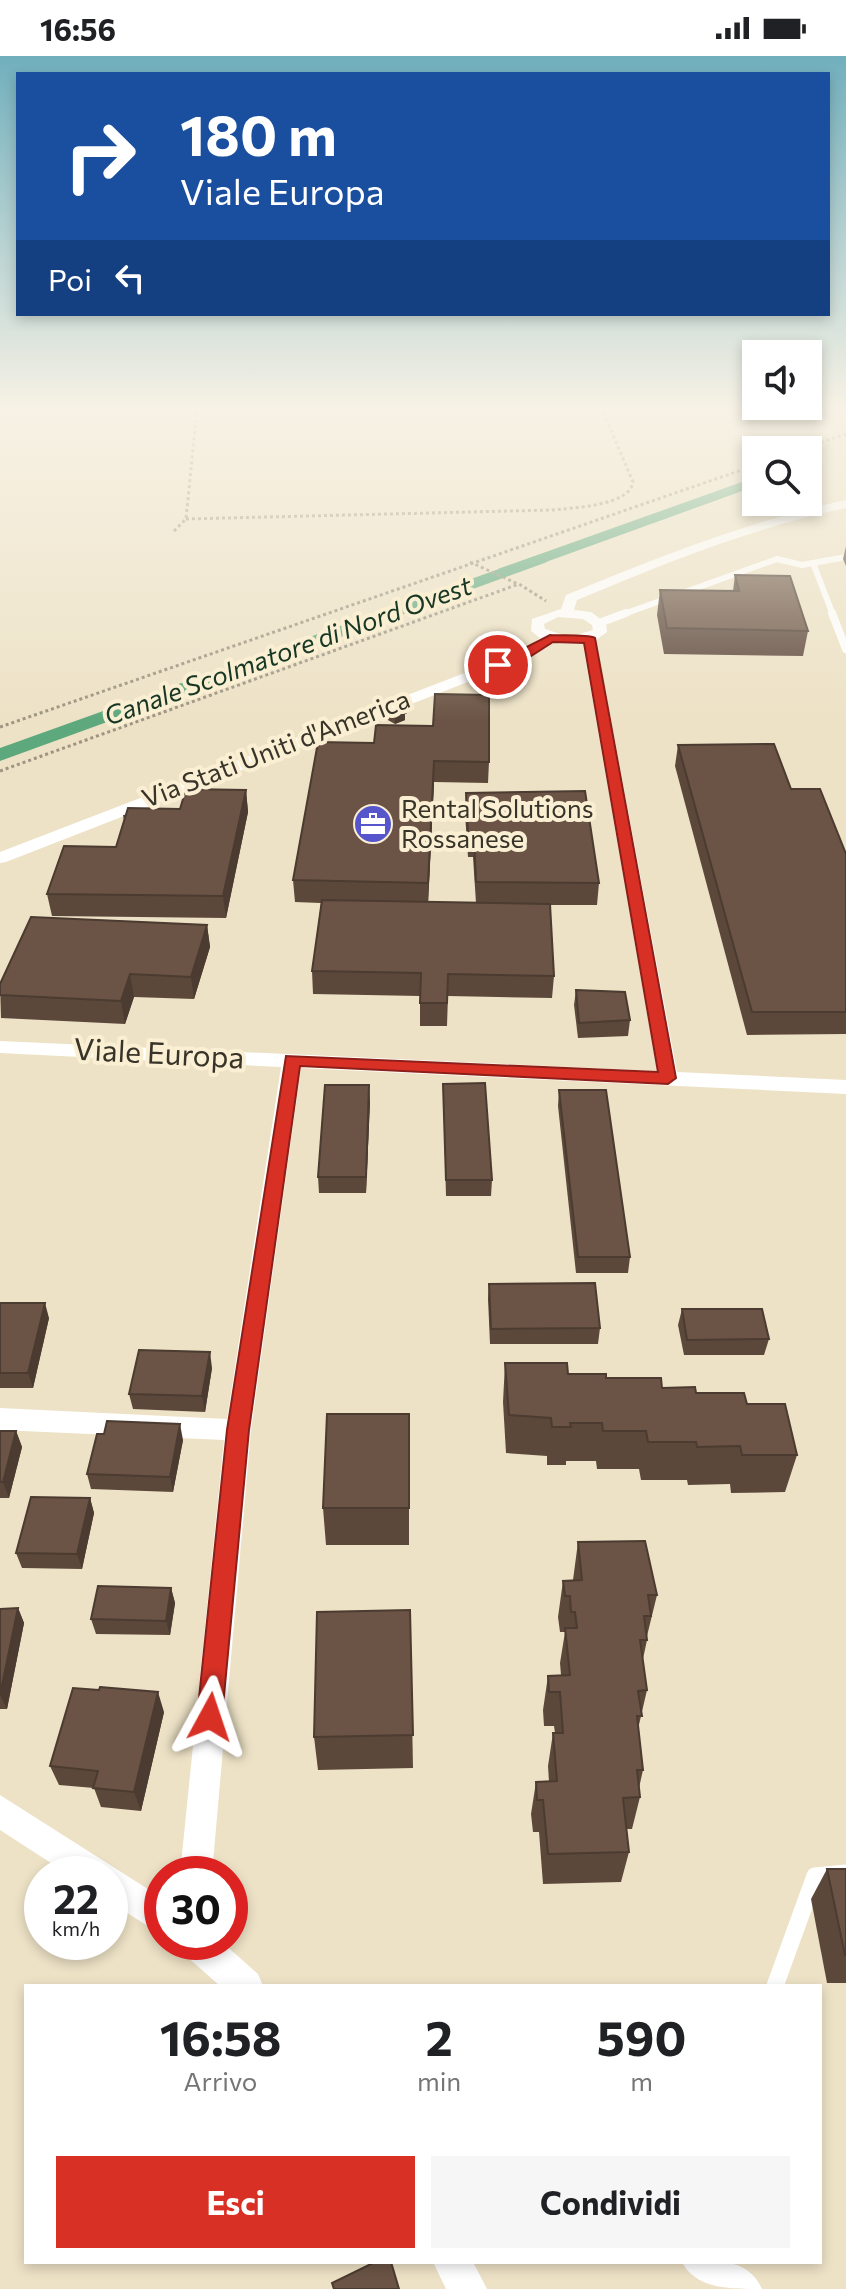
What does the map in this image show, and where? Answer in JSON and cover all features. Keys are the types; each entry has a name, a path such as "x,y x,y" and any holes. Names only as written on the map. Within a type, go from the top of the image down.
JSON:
{"street":[{"path":"566,613 571,598 707,541 806,513"},
{"path":"594,631 570,641 550,638 538,631 537,622 547,615 586,615 594,631 668,1078"},
{"name":"Via Stati Uniti d'America","path":"0,858 527,654 550,638"},
{"name":"Viale Europa","path":"0,1047 846,1087"},
{"path":"198,1856 238,1430 292,1060"},
{"path":"0,1419 238,1430"},
{"path":"0,1811 69,1856"},
{"path":"216,1960 244,1984"},
{"path":"453,2264 467,2289"},
{"path":"704,2264 742,2289"}],"lane":[{"path":"594,631 777,559 802,565 846,557"},
{"path":"813,563 846,649"},
{"path":"776,1984 815,1876 846,1873"}],"path":[{"path":"186,519 187,513"},
{"path":"174,531 186,519 421,513"},
{"path":"0,727 614,513"},
{"path":"470,562 519,584 546,601"},
{"path":"0,771 519,584"}],"shaded area":[{"path":"654,513 681,513 510,575 498,569"}],"building":[{"path":"735,575 790,576 808,631 667,628 660,590 739,591"},
{"path":"435,694 489,695 489,762 434,761 428,883 293,880 318,742 374,743 376,725 433,726"},
{"path":"397,708 405,713 395,717 386,712"},
{"path":"774,744 791,789 820,789 846,854 846,1012 752,1012 678,745"},
{"path":"186,789 246,790 223,896 47,894 64,846 116,847 128,808 180,809"},
{"path":"585,791 599,883 476,882 474,838 483,838 483,835 468,835 466,793"},
{"path":"322,900 550,904 554,976 448,974 447,1003 420,1003 421,973 312,971"},
{"path":"31,917 207,925 191,977 130,974 121,1001 0,995 0,984"},
{"path":"576,990 625,992 630,1020 579,1023"},
{"path":"485,1083 492,1180 446,1180 443,1084"},
{"path":"325,1085 369,1085 366,1177 318,1177"},
{"path":"559,1090 606,1090 630,1257 578,1257"},
{"path":"595,1283 600,1328 491,1329 489,1284"},
{"path":"0,1303 45,1303 28,1373 0,1373"},
{"path":"682,1309 762,1309 769,1339 687,1340"},
{"path":"139,1350 210,1352 202,1396 129,1394"},
{"path":"505,1363 567,1363 568,1374 661,1378 662,1388 695,1387 696,1393 744,1393 747,1404 785,1404 797,1455 742,1455 740,1446 697,1447 696,1442 648,1442 646,1431 603,1431 602,1423 570,1423 571,1427 552,1427 551,1418 509,1415"},
{"path":"327,1414 409,1414 409,1508 323,1508"},
{"path":"107,1421 180,1424 170,1477 87,1474 97,1434 104,1434"},
{"path":"0,1431 16,1431 3,1482 0,1482"},
{"path":"31,1497 90,1498 77,1554 16,1553"},
{"path":"645,1541 657,1595 648,1595 651,1616 644,1616 647,1640 640,1640 647,1690 638,1691 642,1716 637,1716 643,1770 637,1770 640,1797 623,1798 629,1852 548,1854 543,1800 537,1800 536,1782 557,1781 553,1733 563,1733 560,1692 549,1692 548,1676 570,1675 565,1628 577,1628 575,1612 571,1612 570,1596 565,1596 563,1581 582,1580 578,1542"},
{"path":"98,1586 171,1588 166,1621 91,1619"},
{"path":"18,1608 0,1695 0,1609"},
{"path":"410,1610 413,1735 314,1737 317,1612"},
{"path":"100,1687 158,1692 134,1792 93,1788 98,1771 50,1766 73,1688 99,1690"},
{"path":"827,1869 846,1869 846,1955 845,1955"},
{"path":"371,2264 392,2264 399,2289 334,2289 332,2283"}],"waterway":[{"name":"Canale Scolmatore di Nord Ovest","path":"0,755 541,559"}],"place":[{"name":"Rental Solutions Rossanese","path":"373,824"}],"route":[{"path":"210,1717 238,1430 292,1060 668,1078 589,638 570,641 550,638 527,654 498,665"}]}
